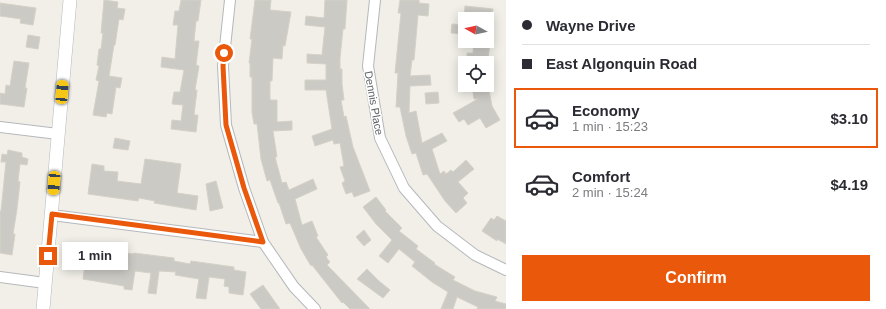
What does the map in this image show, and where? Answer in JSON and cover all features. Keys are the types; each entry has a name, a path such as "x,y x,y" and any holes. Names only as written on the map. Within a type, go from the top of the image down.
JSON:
{"street":[{"path":"43,309 70,0"},
{"path":"230,0 223,66 226,125 244,188 263,242 294,287 315,309"},
{"name":"Dennis Place","path":"375,0 368,66 380,138 404,188 437,226 475,255 506,270"},
{"path":"0,127 58,134"},
{"path":"52,214 263,242"},
{"path":"0,277 45,283"}],"building":[{"path":"104,0 118,2 117,8 125,9 123,20 119,19 109,76 122,78 120,88 116,87 112,114 107,113 106,117 93,115 99,81 96,80 99,66 97,65 99,49 101,49 103,33 101,33"},
{"path":"181,0 201,0 198,21 196,21 194,41 199,41 196,65 199,66 195,90 197,90 194,115 198,115 196,132 171,129 172,120 181,121 183,105 172,104 174,92 180,92 184,70 161,67 162,57 175,59 178,25 173,25 175,11 179,11"},
{"path":"255,0 271,0 270,10 291,12 285,46 283,45 282,59 273,58 272,81 270,81 270,100 277,100 277,122 292,121 292,130 273,131 277,157 275,157 282,183 286,182 289,190 313,179 317,189 295,199 302,225 312,221 318,236 316,237 328,255 326,257 330,262 327,265 370,309 350,309 343,302 342,303 312,265 311,266 301,249 290,223 286,224 270,180 267,181 261,159 257,124 254,124 252,112 252,77 250,77 249,63 252,39 250,39"},
{"path":"325,0 347,0 345,29 343,29 340,58 344,100 341,100 344,117 346,116 353,147 370,191 354,197 352,192 346,194 342,183 345,181 340,167 344,166 340,143 334,144 333,140 315,146 312,136 332,129 326,90 305,90 305,80 326,80 326,64 307,63 307,54 322,55 325,27 305,25 306,16 324,18"},
{"path":"400,0 419,0 419,3 429,4 428,16 418,15 414,60 412,60 410,76 430,75 431,85 410,86 409,113 416,111 422,143 442,133 447,141 432,149 440,174 444,171 446,174 451,170 453,172 466,160 474,169 458,182 468,193 463,198 467,203 456,213 445,201 427,174 423,175 416,153 412,154 406,136 400,107 396,107 398,73 395,73 401,13 398,13"},
{"path":"0,3 36,8 33,25 20,23 21,19 0,16"},
{"path":"465,6 493,9 493,12 465,12"},
{"path":"452,24 458,25 458,34 451,33"},
{"path":"28,35 40,37 38,49 26,47"},
{"path":"473,48 489,48 488,56 467,56 467,53 473,53"},
{"path":"14,61 29,63 24,107 0,104 0,93 5,94 6,85 10,86"},
{"path":"438,92 439,103 426,104 425,93"},
{"path":"473,92 489,92 492,106 500,120 486,128 480,118 468,125 464,119 459,122 453,113 478,99 474,99"},
{"path":"115,138 130,141 128,150 113,148"},
{"path":"8,150 22,153 22,157 28,159 27,165 20,164 18,181 20,182 13,234 15,234 12,255 0,253 0,211 6,162 1,162 2,154 7,155"},
{"path":"145,159 181,164 177,193 198,196 196,210 154,203 155,201 139,198 138,201 88,194 92,164 104,166 104,171 118,172 117,181 141,184"},
{"path":"216,181 223,208 210,211 206,184"},
{"path":"376,197 386,210 385,211 402,228 399,231 418,246 416,249 435,263 434,264 455,277 453,280 475,291 497,297 495,301 506,304 506,309 477,309 478,307 457,297 453,309 441,309 448,292 432,282 412,266 415,262 399,249 388,263 379,256 392,240 376,224 363,207"},
{"path":"497,216 506,221 506,244 497,239 497,241 482,231 491,218 494,220"},
{"path":"364,230 371,240 364,246 356,237"},
{"path":"87,247 101,249 100,250 174,258 174,261 190,264 191,261 234,267 234,270 246,272 243,295 229,293 229,287 224,286 225,279 209,277 206,299 196,298 199,279 175,275 176,272 159,271 156,294 148,293 151,273 135,271 132,290 124,289 124,286 83,279"},
{"path":"367,269 390,290 383,298 357,279"},
{"path":"263,285 280,309 261,309 250,294"}],"route":[{"path":"48,256 52,214 263,242 244,188 226,125 223,66 224,53"}]}
